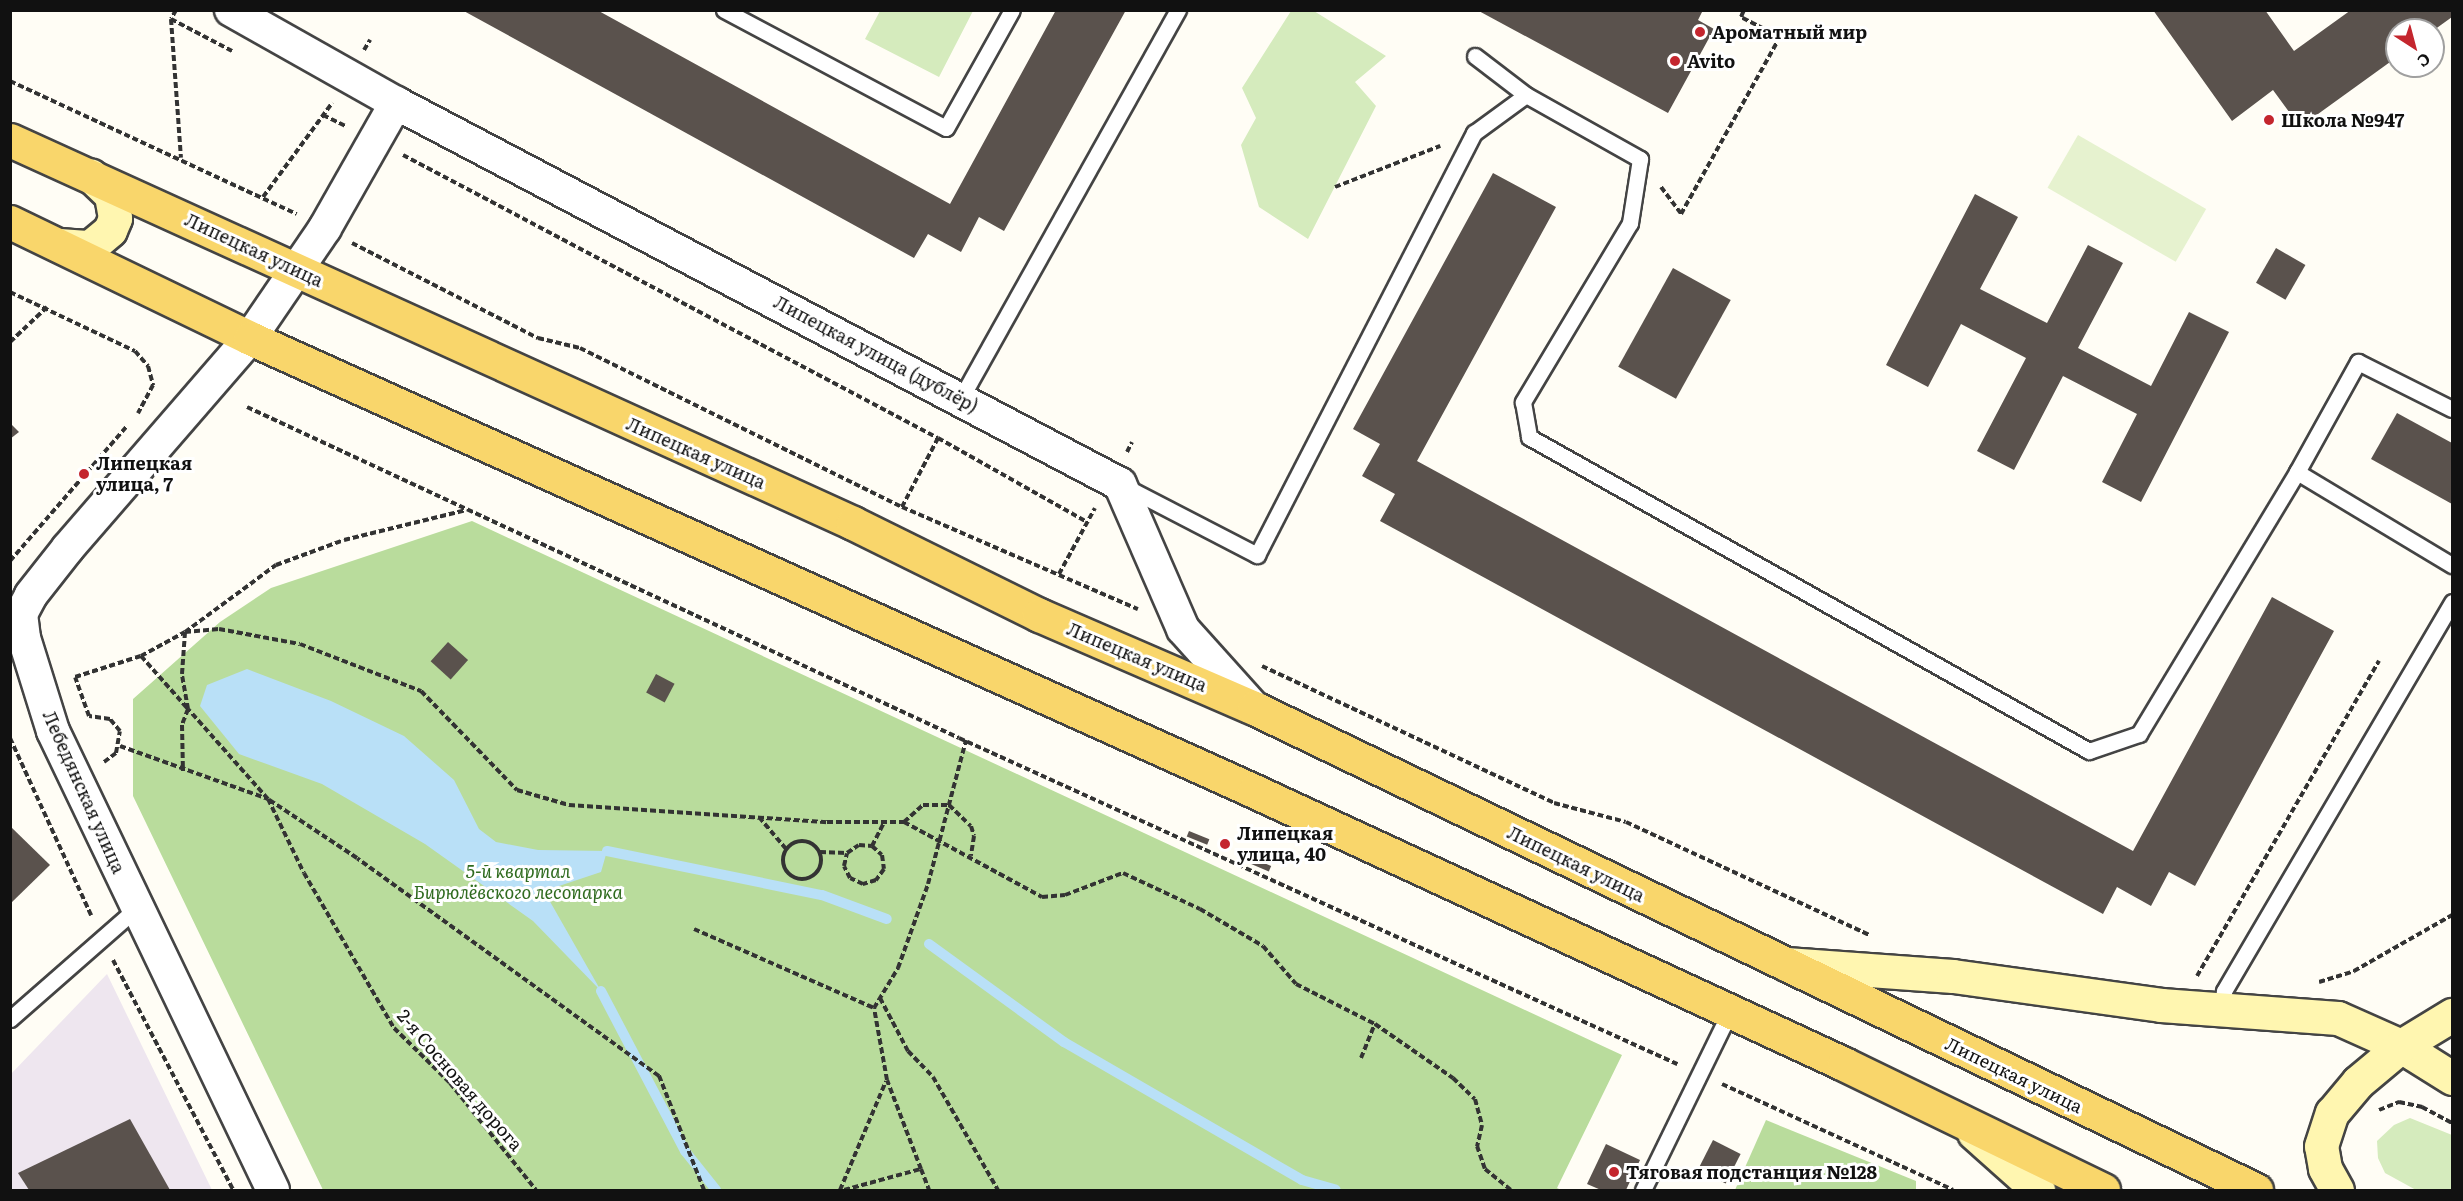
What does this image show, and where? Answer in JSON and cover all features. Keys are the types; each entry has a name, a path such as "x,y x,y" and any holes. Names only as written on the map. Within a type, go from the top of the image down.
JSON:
{"main road":[{"name":"Липецкая улица","path":"10,140 853,523 1039,615 1254,708 2256,1191"},
{"path":"10,222 250,338 1244,786 1730,1011 2103,1191"}],"street":[{"name":"Липецкая улица (дублёр)","path":"231,10 396,103 961,398 1120,484"},
{"path":"298,271 376,141 396,103"},
{"path":"59,245 90,247 110,230 115,218 111,195 92,176"},
{"name":"Лебедянская улица","path":"273,1191 53,731 16,617 68,548 250,338 298,271"},
{"path":"1120,484 1183,629 1254,708"},
{"path":"1781,963 1953,976 2161,1005 2223,999 2338,1018 2401,1046 2452,1078"},
{"path":"2337,1191 2325,1168 2320,1146 2332,1113 2358,1082 2401,1046 2452,1015"},
{"path":"1959,1120 2038,1191"}],"lane":[{"path":"724,10 946,128 1012,10"},
{"path":"961,398 1178,10"},
{"path":"1475,56 1526,95 1640,159 1630,223 1523,402 1529,437 2089,751 2139,734 2297,472 2358,362 2452,409"},
{"path":"1120,484 1257,555 1474,133 1526,95"},
{"path":"2297,472 2452,565"},
{"path":"2223,999 2452,602"},
{"path":"10,1019 137,908"},
{"path":"1643,1191 1730,1011"}],"path":[{"path":"176,10 171,19 181,159"},
{"path":"1640,159 1681,214 1780,38 1741,17 1744,10"},
{"path":"263,196 323,115 370,40"},
{"path":"10,81 263,196 405,273 538,338 580,348 902,507 1183,629"},
{"path":"323,115 938,438 1088,522"},
{"path":"1335,187 1474,133"},
{"path":"10,292 47,307 135,351 148,366 153,385 141,411 10,561"},
{"path":"10,342 47,307"},
{"path":"247,406 966,740 1953,1191"},
{"path":"902,507 938,438"},
{"path":"104,762 120,746 120,731 110,719 89,716 75,678 141,656 185,632 276,565 344,540 467,510"},
{"path":"185,632 219,629 300,644 421,691 517,790 568,805 827,822 886,820 904,822 940,839 1042,897 1065,895 1123,873 1200,909 1254,940 1296,984 1375,1024 1453,1078 1475,1099 1482,1125 1477,1146 1485,1169 1510,1191"},
{"path":"183,771 182,725 188,709 182,674 185,632"},
{"path":"141,656 268,799 357,858 659,1076 704,1191"},
{"path":"2223,999 2191,987 2379,661"},
{"path":"1257,664 1554,803 1626,822 1879,939"},
{"path":"10,738 102,939 233,1191"},
{"path":"929,1191 887,1080 874,1008 898,968 940,839 966,740"},
{"path":"120,746 183,771 268,799"},
{"name":"2-я Сосновая дорога","path":"268,799 333,921 394,1028 450,1083 536,1191"},
{"path":"904,822 923,805 949,805 971,826 974,846 971,856"},
{"path":"759,818 786,849"},
{"path":"872,846 886,820"},
{"path":"796,841 810,842 820,852 821,865 814,877 800,880 788,875 782,862 786,849 796,841"},
{"path":"859,845 872,846 882,855 884,869 876,880 863,884 850,878 844,866 848,853 859,845"},
{"path":"820,852 848,853"},
{"path":"2311,985 2354,971 2452,915"},
{"path":"694,929 874,1008"},
{"path":"880,997 908,1051 933,1077 998,1191"},
{"path":"1361,1058 1375,1024"},
{"path":"842,1191 887,1080"},
{"path":"2374,1112 2398,1102 2422,1107 2452,1123"},
{"path":"842,1191 921,1169"}],"shaded area":[{"path":"107,974 212,1190 11,1190 10,1075"}],"green space":[{"path":"880,11 973,11 939,77 865,39"},
{"path":"1291,11 1314,11 1386,56 1355,82 1376,106 1308,239 1259,207 1241,145 1256,118 1242,88"},
{"path":"2078,135 2206,209 2176,262 2048,188"},
{"name":"5-й квартал Бирюлёвского лесопарка","path":"472,521 1622,1055 1557,1188 1561,1190 323,1190 133,796 133,699 220,622 271,588"},
{"path":"2410,1118 2452,1135 2452,1190 2416,1190 2385,1173 2378,1158 2377,1141 2394,1125"},
{"path":"1766,1120 1916,1181 1916,1190 1735,1190"}],"water":[{"path":"247,669 331,701 404,736 454,780 479,829 496,842 538,850 607,851 601,872 544,891 601,991 533,921 425,844 322,784 239,754 200,706 207,685"}],"building":[{"path":"462,10 597,10 950,204 1056,10 1126,10 1004,231 979,217 961,252 928,234 914,258"},
{"path":"1477,10 1703,10 1698,20 1714,29 1668,113"},
{"path":"2153,10 2265,10 2294,51 2351,10 2452,10 2452,17 2445,22 2445,18 2385,18 2385,66 2300,127 2273,90 2232,121"},
{"path":"1493,173 1556,207 1417,461 2133,851 2272,597 2334,631 2195,886 2169,872 2151,906 2117,887 2103,914 1380,521 1395,494 1362,476 1380,444 1353,429"},
{"path":"1975,194 2018,217 1980,289 2047,323 2088,245 2123,263 2078,348 2151,386 2189,312 2229,332 2141,502 2102,482 2137,414 2063,376 2014,470 1977,451 2026,358 1961,324 1928,387 1886,365"},
{"path":"2276,248 2305,265 2285,300 2256,283"},
{"path":"1673,268 1731,300 1676,399 1618,367"},
{"path":"2397,413 2452,443 2452,504 2371,459"},
{"path":"10,423 19,432 10,439"},
{"path":"448,642 468,660 451,679 431,661"},
{"path":"656,674 675,684 665,702 646,693"},
{"path":"10,826 50,865 10,904"},
{"path":"1189,831 1209,839 1207,845 1187,837"},
{"path":"1250,857 1271,866 1269,872 1248,863"},
{"path":"130,1119 170,1190 29,1190 18,1173"},
{"path":"1713,1140 1741,1154 1726,1183 1698,1169"},
{"name":"Тяговая подстанция №128","path":"1606,1144 1640,1160 1626,1190 1601,1190 1587,1184"}],"waterway":[{"path":"607,851 822,895 887,919"},
{"path":"929,944 1064,1042 1302,1180 1336,1190"},
{"path":"601,991 685,1151 716,1190"}],"place":[{"name":"Ароматный мир","path":"1700,32"},
{"name":"Avito","path":"1675,61"},
{"name":"Школа №947","path":"2269,120"},
{"name":"Липецкая улица, 7","path":"84,474"},
{"name":"Липецкая улица, 40","path":"1225,844"},
{"name":"Тяговая подстанция №128","path":"1614,1172"}]}
